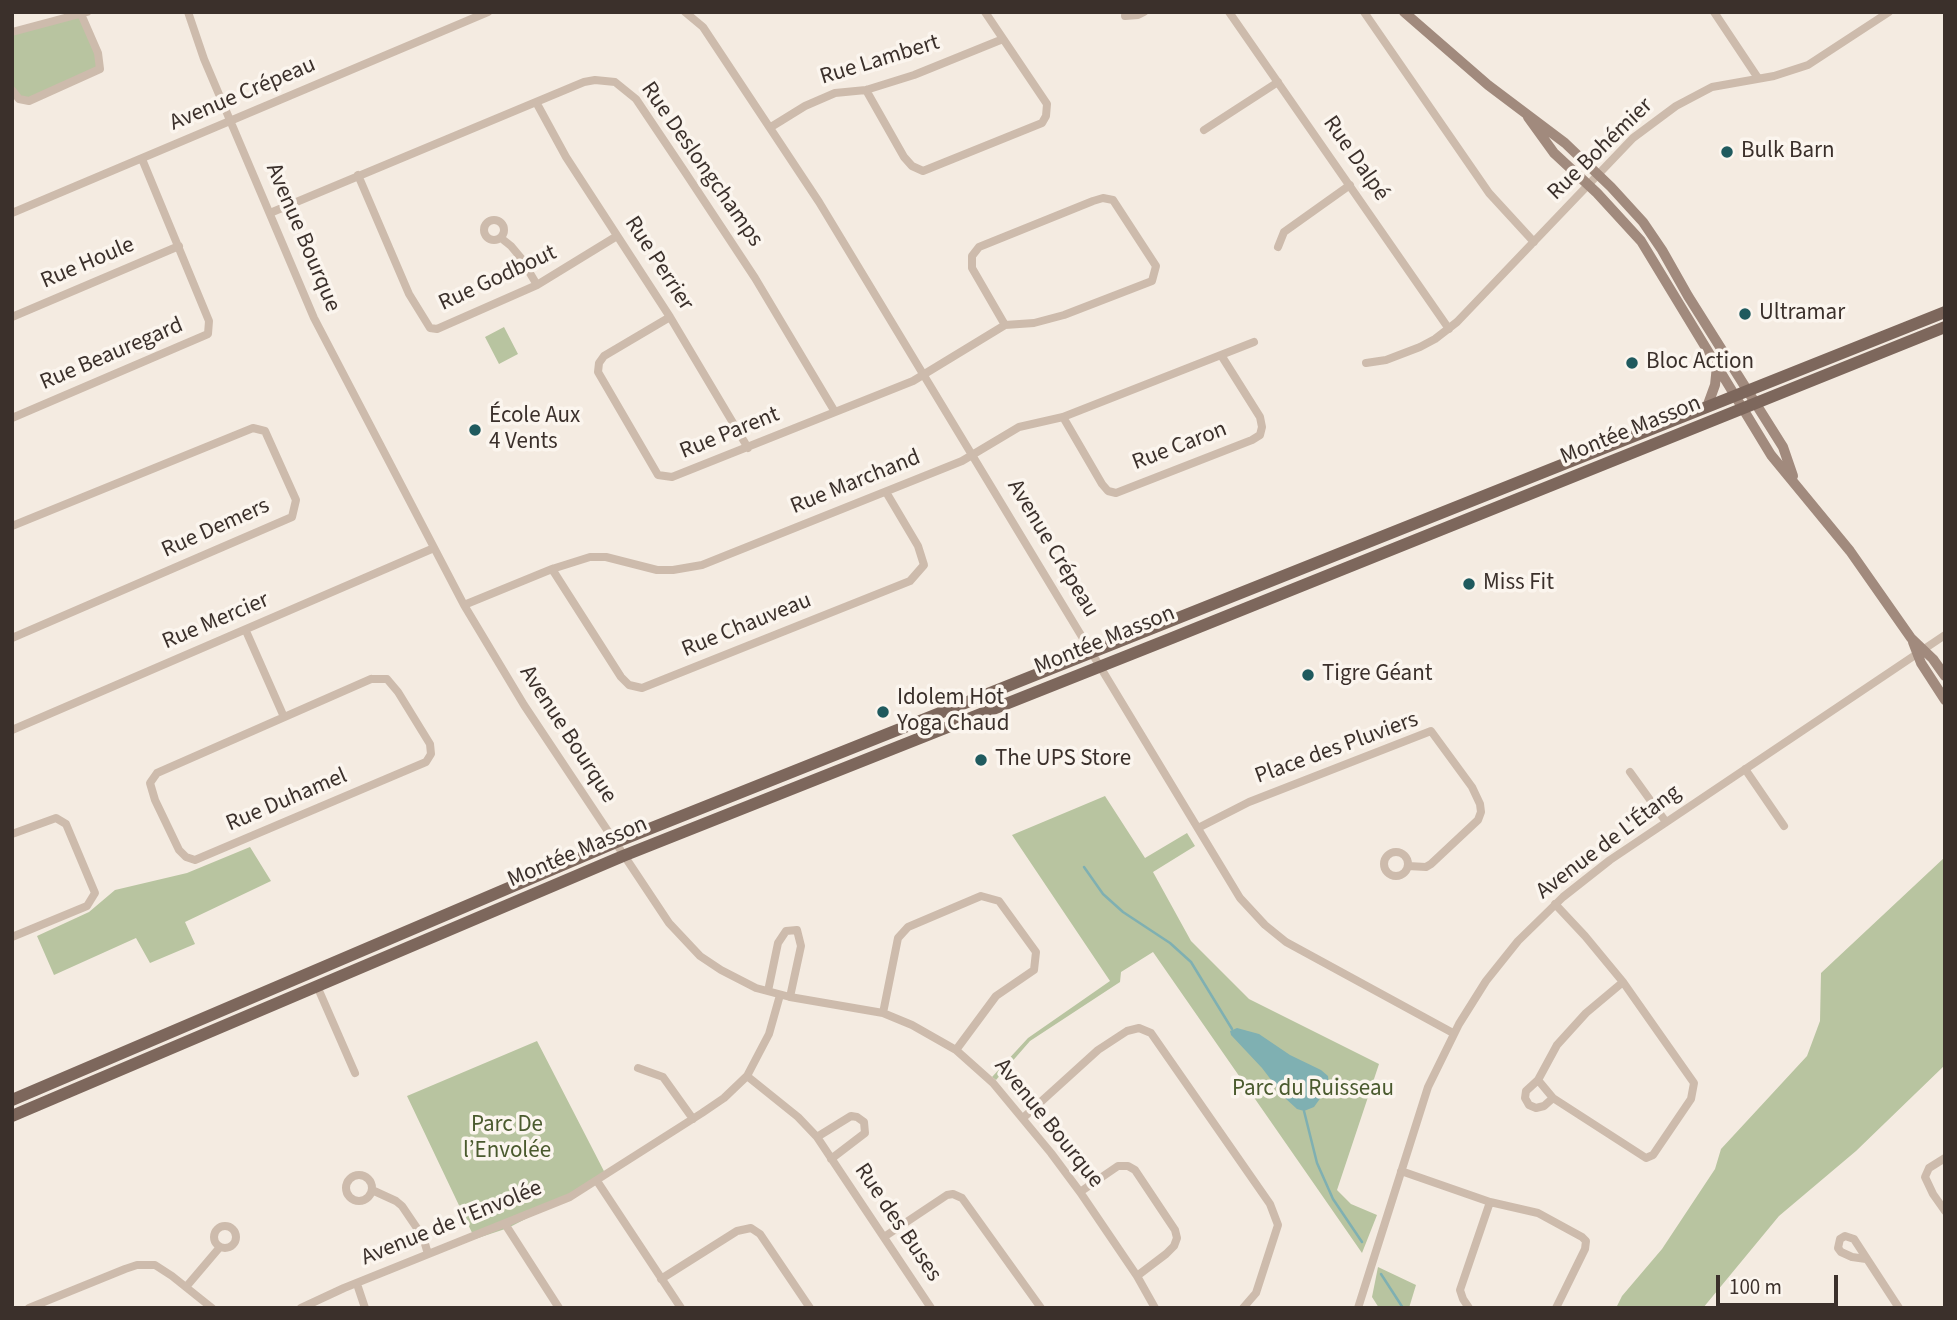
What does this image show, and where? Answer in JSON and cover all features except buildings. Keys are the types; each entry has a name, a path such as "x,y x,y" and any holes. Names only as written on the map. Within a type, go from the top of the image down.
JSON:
{"main road":[{"name":"Montée Masson","path":"12,1100 614,843 1945,312"},
{"name":"Montée Masson","path":"12,1116 623,856 1945,327"},
{"path":"867,743 872,756"}],"street":[{"name":"Avenue Bourque","path":"188,12 204,59 327,344 464,605 502,672 669,923 693,949 721,970 756,988 790,997 883,1013 956,1050 993,1083 1023,1118 1080,1192 1137,1276 1155,1308"},
{"name":"Avenue Crépeau","path":"12,213 488,12"},
{"name":"Avenue Crépeau","path":"685,12 703,27 771,127 973,454 1240,898 1277,936 1299,951 1453,1033"},
{"path":"866,90 904,157 912,166 923,170 1042,123 1047,104 985,12"},
{"path":"1125,16 1144,12"},
{"name":"Rue Dalpé","path":"1229,12 1449,329"},
{"path":"1364,12 1489,193 1534,242"},
{"path":"1404,12 1479,78 1564,143 1599,175 1653,236 1783,447 1796,482"},
{"path":"1714,12 1758,78"},
{"name":"Rue Bohémier","path":"1366,363 1386,360 1420,347 1449,329 1642,131 1685,100 1713,87 1786,74 1808,65 1889,12"},
{"path":"12,32 84,13 98,53 100,69 29,101 19,99 12,90"},
{"name":"Rue Lambert","path":"771,127 817,99 847,90 866,90 914,75 1003,39"},
{"name":"Rue Deslongchamps","path":"270,213 595,79 615,82 636,99 743,258 835,412"},
{"path":"1204,130 1278,82"},
{"name":"Rue Perrier","path":"536,102 566,157 670,317 748,448"},
{"path":"1528,117 1554,153 1641,242 1771,455 1796,482 1850,551 1920,651 1933,659 1945,676"},
{"name":"Rue Beauregard","path":"12,418 208,334 209,321 142,159"},
{"name":"Rue Godbout","path":"358,175 409,294 430,328 437,329 537,285 617,236"},
{"path":"1278,247 1284,232 1350,186"},
{"name":"Rue Parent","path":"670,317 604,356 599,363 598,372 658,475 673,477 913,381 1005,325 1034,323 1064,315 1152,281 1156,266 1113,200 1103,198 1093,201 979,247 972,256 972,268 1005,325"},
{"path":"501,238 522,258 537,285"},
{"name":"Rue Houle","path":"12,317 179,246"},
{"name":"Rue Marchand","path":"464,605 552,569 590,557 606,557 657,570 702,565 962,461 1019,427 1063,417 1254,342"},
{"name":"Rue Caron","path":"1063,417 1102,484 1108,491 1116,493 1252,440 1260,435 1260,417 1220,355"},
{"path":"1707,407 1715,385 1717,366"},
{"name":"Rue Demers","path":"12,526 253,428 265,431 296,500 292,517 12,638"},
{"name":"Rue Chauveau","path":"552,569 621,677 629,685 642,688 910,581 925,565 918,546 886,492"},
{"name":"Rue Mercier","path":"12,730 434,548"},
{"path":"246,631 284,717"},
{"name":"Avenue de L'Étang","path":"1358,1308 1428,1087 1453,1033 1486,981 1525,933 1579,883 1945,635"},
{"path":"1920,651 1921,663 1945,700"},
{"name":"Rue Duhamel","path":"371,679 387,679 430,744 431,754 426,762 311,813 195,860 186,857 179,850 155,800 150,783 157,773 284,717 371,679"},
{"name":"Place des Pluviers","path":"1198,828 1249,802 1431,731 1472,787 1481,812 1478,820 1431,864 1426,867 1408,866"},
{"path":"1745,769 1784,826"},
{"path":"1630,772 1666,822"},
{"path":"12,834 56,818 66,824 95,893 87,906 12,937"},
{"path":"883,1013 898,938 908,927 981,896 999,901 1036,952 1034,971 996,996 956,1050"},
{"path":"1538,1080 1553,1098 1646,1158 1653,1155 1691,1099 1694,1083 1623,982 1555,904"},
{"path":"768,991 778,943 786,931 797,930 801,946 790,997"},
{"path":"1553,1098 1544,1107 1536,1108 1529,1105 1525,1098 1526,1091 1538,1080 1557,1045 1586,1013 1623,982"},
{"path":"317,986 355,1073"},
{"name":"Avenue de l'Envolée","path":"301,1308 570,1197 693,1119 724,1098 747,1076 769,1034 780,995"},
{"path":"1023,1118 1108,1044 1127,1031 1139,1028 1151,1033 1270,1205 1278,1225 1256,1293 1243,1308"},
{"path":"638,1068 663,1077 693,1119"},
{"name":"Rue des Buses","path":"747,1076 798,1117 817,1137 932,1308"},
{"name":"Rue des Buses","path":"817,1137 850,1116 864,1122 865,1133 831,1159"},
{"path":"1945,1157 1929,1168 1925,1177 1945,1211"},
{"path":"1080,1192 1118,1166 1128,1166 1135,1170 1175,1230 1177,1238 1166,1254 1137,1276"},
{"path":"1401,1171 1490,1202 1538,1213 1586,1241 1585,1249 1556,1308"},
{"path":"597,1181 681,1308"},
{"path":"372,1190 396,1200 402,1206 423,1237 428,1254"},
{"path":"884,1237 947,1195 953,1194 962,1198 1041,1308"},
{"path":"1469,1308 1461,1290 1490,1202"},
{"path":"505,1224 559,1308"},
{"path":"661,1279 737,1231 751,1228 760,1234 810,1308"},
{"path":"186,1287 220,1247"},
{"path":"1866,1259 1899,1308"},
{"path":"32,1307 137,1265 155,1265 212,1308"},
{"path":"357,1284 365,1308"}],"green space":[{"path":"81,15 100,69 29,101 12,95 12,34"},
{"path":"504,327 518,354 499,364 485,337"},
{"name":"Parc du Ruisseau","path":"1105,796 1145,858 1187,833 1195,846 1153,872 1191,941 1249,999 1379,1064 1337,1190 1351,1204 1377,1215 1362,1253 1153,952 1121,972 1120,982 1030,1041 996,1080 992,1077 1028,1038 1110,981 1012,835"},
{"path":"250,847 271,881 185,922 195,944 150,963 136,938 54,975 37,936 89,912 115,890 187,873"},
{"path":"1945,857 1945,1065 1856,1151 1779,1216 1703,1308 1616,1308 1622,1296 1662,1249 1715,1169 1721,1149 1807,1056 1820,1021 1821,973"},
{"name":"Parc De l’Envolée","path":"537,1041 607,1177 508,1228 475,1239 407,1096"},
{"path":"1378,1267 1416,1285 1409,1308 1379,1308 1372,1297"}],"water":[{"path":"1237,1028 1259,1034 1328,1076 1329,1086 1314,1107 1304,1111 1297,1109 1285,1098 1231,1035 1230,1031"}],"waterway":[{"path":"1084,867 1103,894 1123,912 1170,943 1191,962 1232,1029"},
{"path":"1304,1111 1317,1163 1333,1199 1362,1242"},
{"path":"1381,1274 1403,1308"}],"place":[{"name":"Bulk Barn","path":"1727,152"},
{"name":"Ultramar","path":"1745,314"},
{"name":"Bloc Action","path":"1632,363"},
{"name":"École Aux 4 Vents","path":"475,430"},
{"name":"Miss Fit","path":"1469,584"},
{"name":"Tigre Géant","path":"1308,675"},
{"name":"Idolem Hot Yoga Chaud","path":"883,712"},
{"name":"The UPS Store","path":"981,760"}]}
